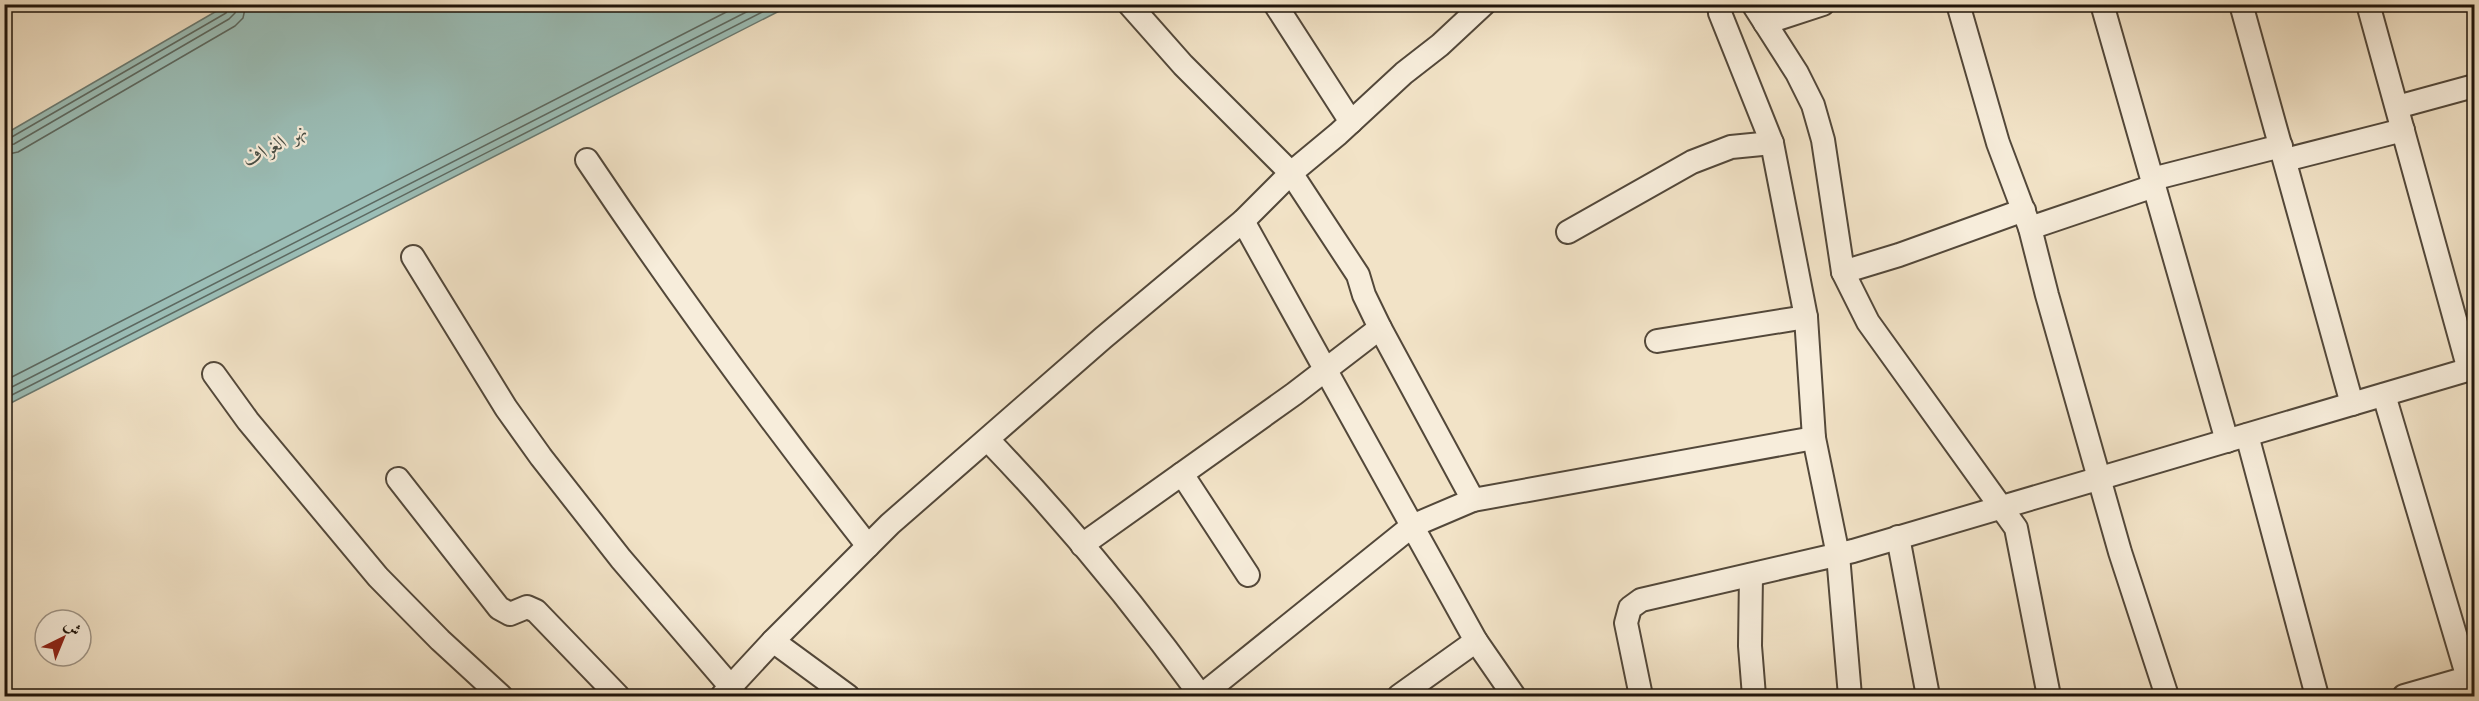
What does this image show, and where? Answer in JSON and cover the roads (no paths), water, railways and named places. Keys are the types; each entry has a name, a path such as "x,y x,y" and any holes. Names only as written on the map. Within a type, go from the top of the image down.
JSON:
{"street":[{"path":"1129,4 1183,65 1291,173 1358,275 1364,295 1380,328 1473,500"},
{"path":"1275,4 1351,122"},
{"path":"1719,4 1720,13 1772,143 1806,317 1814,438 1838,555 1850,696"},
{"path":"1753,4 1797,73 1813,105 1823,140 1843,272 1868,322 2016,528 2049,696"},
{"path":"1765,24 1823,4"},
{"path":"1958,4 1998,143 2027,219 2120,552 2166,696"},
{"path":"2102,4 2153,183 2237,438 2317,696"},
{"path":"2241,4 2352,404"},
{"path":"1641,696 1626,623 1629,608 1641,600 1838,555 2472,369 2368,4"},
{"path":"413,257 506,408 547,465 729,693 773,641 890,525 1103,338 1243,221 1291,173 1351,122 1404,72 1440,45 1484,5"},
{"path":"2397,107 2475,86"},
{"path":"1843,272 2153,183 2283,153 2403,130"},
{"path":"1568,232 1692,162 1731,147 1772,143"},
{"path":"586,160 674,288 776,428 868,546"},
{"path":"1243,221 1476,641 1514,696"},
{"path":"1658,341 1806,317"},
{"path":"1082,545 1326,370 1380,328"},
{"path":"214,374 249,421 378,577 440,640 501,696"},
{"path":"2384,395 2471,677 2404,696"},
{"path":"988,440 1028,481 1082,545 1166,648 1201,696 1412,526 1473,500 1814,438"},
{"path":"1182,474 1248,575"},
{"path":"398,479 499,609 510,614 526,607 536,611 618,696"},
{"path":"1898,537 1928,696"},
{"path":"1750,575 1750,646 1754,696"},
{"path":"773,641 848,696"},
{"path":"1399,696 1476,641"}],"water":[{"name":"نهر الغراف","path":"227,5 791,5 5,406 5,134"}]}
